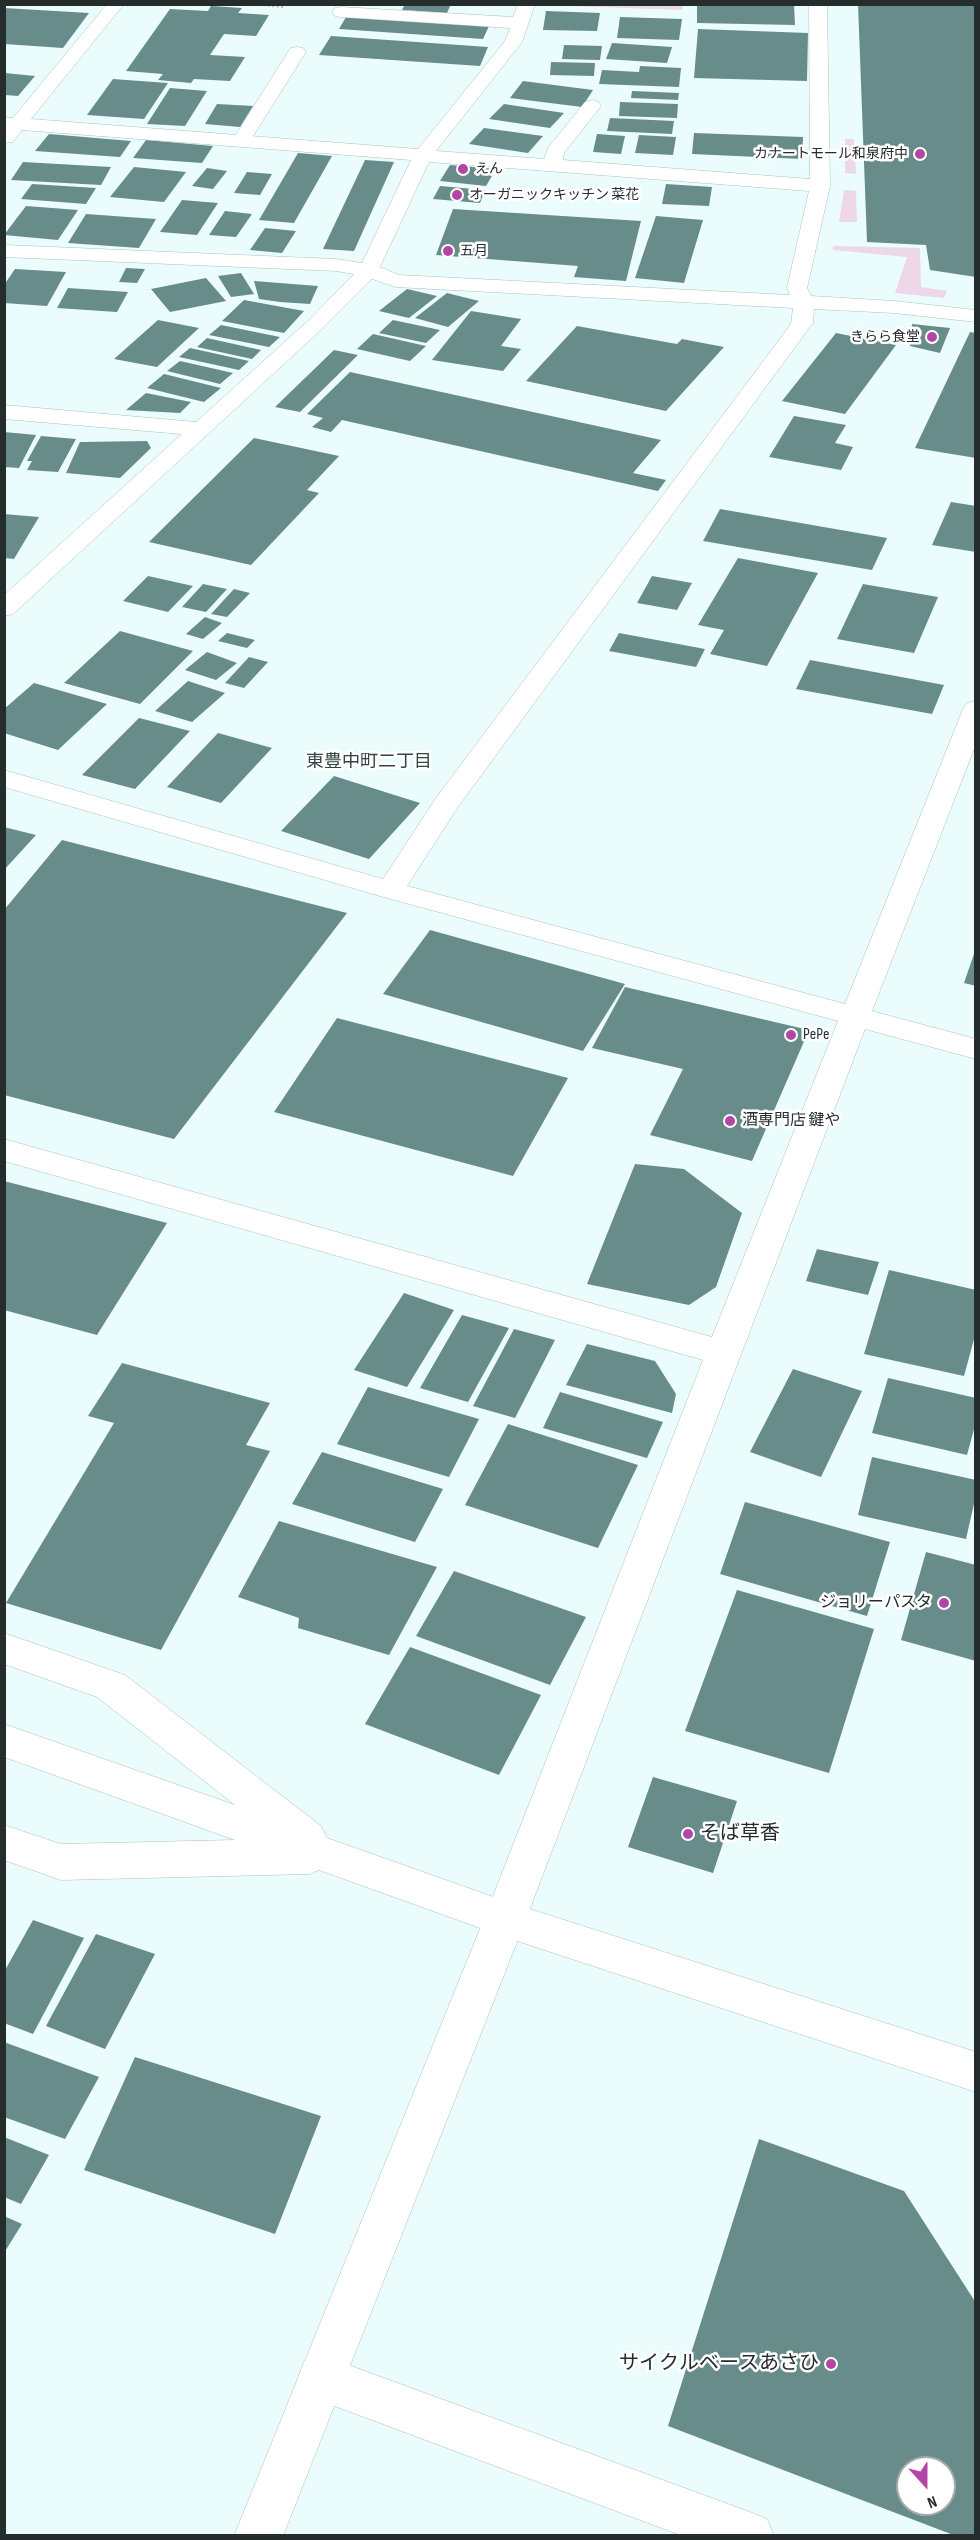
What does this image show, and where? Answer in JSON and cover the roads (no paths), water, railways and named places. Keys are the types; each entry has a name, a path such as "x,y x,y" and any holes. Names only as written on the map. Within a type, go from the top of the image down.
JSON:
{"street":[{"path":"4,140 11,124 116,4"},
{"path":"4,609 316,324 369,270 423,155 513,42 527,4"},
{"path":"390,890 446,804 802,324 804,304 797,288 820,186 818,4"},
{"path":"341,12 520,23"},
{"path":"241,141 297,52"},
{"path":"554,166 555,152 591,106"},
{"path":"11,124 820,186"},
{"path":"4,251 336,265 369,270 396,280 804,304 894,307 975,316"},
{"path":"4,412 201,429"},
{"path":"258,2535 505,1918 975,709"},
{"path":"4,778 390,890 975,1049"},
{"path":"4,1150 723,1353"},
{"path":"4,1648 111,1686 330,1856"},
{"path":"4,1740 505,1918 975,2072"},
{"path":"4,1842 61,1862 330,1856"},
{"path":"321,2379 750,2535"}],"place":[{"name":"カナートモール和泉府中","path":"920,154"},
{"name":"えん","path":"463,169"},
{"name":"オーガニックキッチン 菜花","path":"457,195"},
{"name":"五月","path":"448,251"},
{"name":"きらら食堂","path":"932,337"},
{"name":"PePe","path":"791,1035"},
{"name":"酒専門店 鍵や","path":"730,1121"},
{"name":"ジョリーパスタ","path":"944,1603"},
{"name":"そば草香","path":"688,1834"},
{"name":"サイクルベースあさひ","path":"831,2364"}],"district":[{"name":"東豊中町二丁目","path":"369,762"}]}
